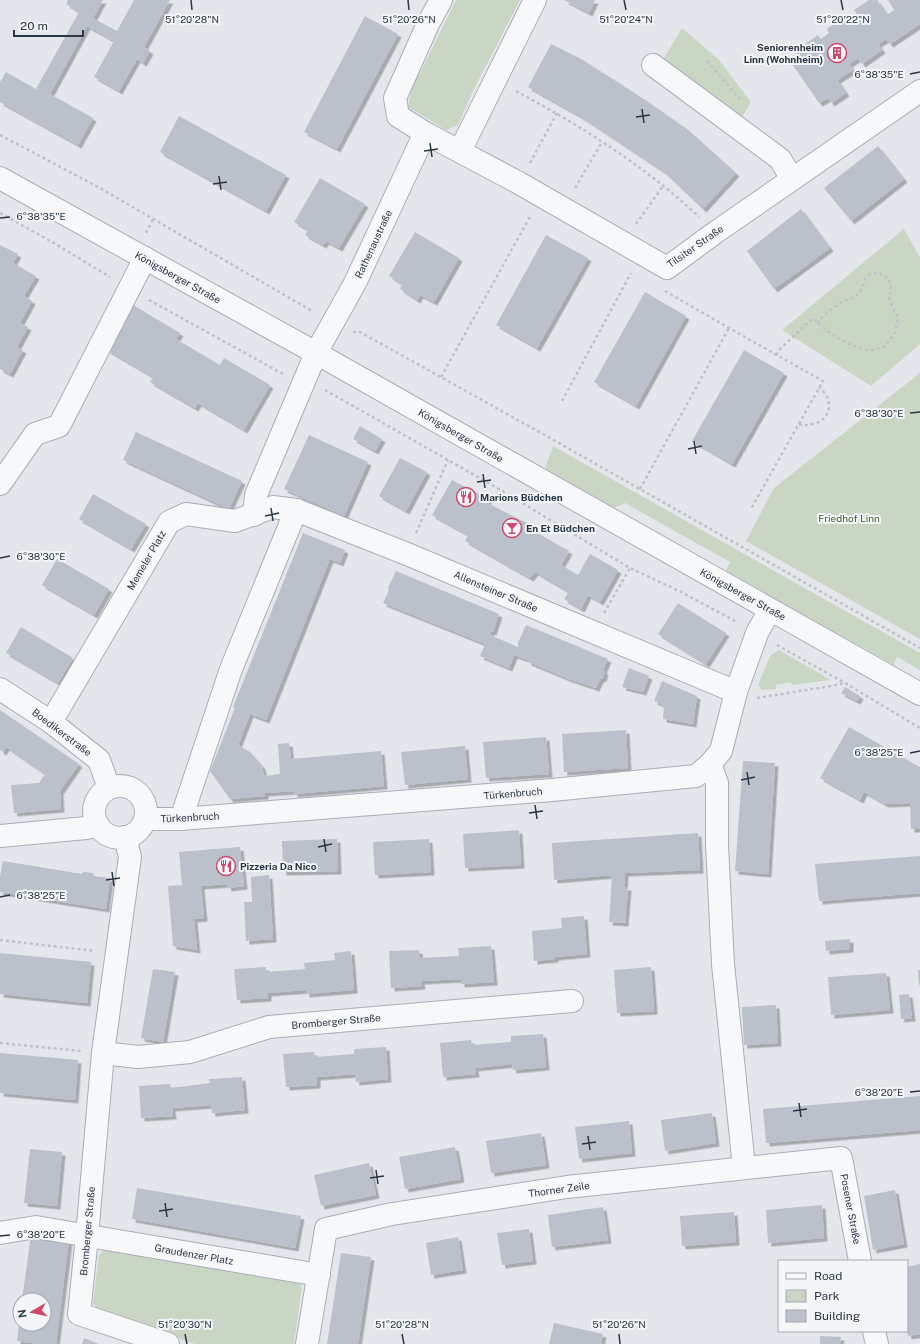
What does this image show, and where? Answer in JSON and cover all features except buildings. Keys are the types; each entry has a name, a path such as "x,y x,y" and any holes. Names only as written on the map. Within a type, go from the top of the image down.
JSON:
{"street":[{"path":"441,0 428,24 395,98 398,116 424,133 460,151 535,0"},
{"path":"653,65 780,159 792,180"},
{"name":"Tilsiter Straße","path":"460,151 667,268 716,232 920,91"},
{"name":"Rathenaustraße","path":"316,353 355,283 424,133"},
{"name":"Königsberger Straße","path":"0,178 316,353 920,694"},
{"path":"0,484 35,434 59,426 145,258"},
{"path":"254,514 256,495 316,353"},
{"name":"Allensteiner Straße","path":"254,514 273,508 296,510 407,554 736,692"},
{"path":"180,819 231,669 296,510"},
{"name":"Memeler Platz","path":"51,722 169,522 186,514 235,521 254,514"},
{"name":"Türkenbruch","path":"109,788 126,786 140,795 144,802 146,811 145,820 180,819 552,790 696,776 710,764 721,751 736,692 757,633 770,610"},
{"name":"Boedikerstraße","path":"0,689 51,722 99,760 109,788"},
{"path":"710,764 717,783 717,845 723,964 744,1167"},
{"path":"109,788 102,793 95,806 94,814 101,829 116,838 125,837 138,831 145,820"},
{"path":"0,836 80,829 98,824"},
{"name":"Bromberger Straße","path":"125,837 130,857 103,1053 80,1314 168,1344"},
{"name":"Bromberger Straße","path":"103,1053 138,1057 190,1052 269,1027 572,1001"},
{"name":"Thorner Zeile","path":"319,1275 326,1229 392,1214 567,1187 744,1167 841,1158"},
{"name":"Posener Straße","path":"841,1158 860,1260"},
{"name":"Graudenzer Platz","path":"0,1233 36,1228 319,1275"},
{"path":"307,1344 319,1275"},
{"path":"874,1332 876,1344"}],"path":[{"path":"495,79 557,113 643,169 679,198 716,232"},
{"path":"519,183 557,113"},
{"path":"0,135 100,188 346,332 360,332 920,648"},
{"path":"563,209 602,142"},
{"path":"623,244 664,186"},
{"path":"441,377 533,212"},
{"path":"0,213 54,243 129,288 284,374 305,380 322,388 448,460 630,568 679,591 757,633 845,682 920,728"},
{"path":"562,401 632,272 626,268"},
{"path":"776,355 780,349 812,318 817,323 850,344 869,351 884,347 895,333 898,318 889,299 891,289 889,279 881,273 871,274 864,280 860,293 853,299 843,302 823,316 817,323"},
{"path":"663,290 823,381 752,507 749,505"},
{"path":"640,489 729,328"},
{"path":"799,424 803,426 818,424 827,416 829,407 828,401 823,391 819,388"},
{"path":"407,554 448,460"},
{"path":"593,632 630,568"},
{"path":"756,698 831,686 845,682"},
{"path":"0,940 117,953"},
{"path":"0,1043 103,1053"}],"green space":[{"path":"456,0 520,0 472,93 458,125 446,130 408,107 412,85 421,71"},
{"path":"682,28 719,60 751,102 742,117 696,86 664,58"},
{"path":"904,229 920,258 920,344 871,386 782,330"},
{"name":"Friedhof Linn","path":"920,373 920,639 746,541 774,488"},
{"path":"553,446 920,653 920,670 897,657 894,665 726,571 730,562 625,503 614,508 545,468"},
{"path":"779,650 831,680 792,685 791,682 776,685 776,689 762,690 758,685 770,656"},
{"path":"104,1249 293,1280 302,1286 294,1344 195,1344 98,1311 93,1303 99,1255"}],"place":[{"name":"Seniorenheim Linn (Wohnheim)","path":"837,53"},
{"name":"Marions Büdchen","path":"466,497"},
{"name":"En Et Büdchen","path":"512,528"},
{"name":"Pizzeria Da Nico","path":"226,866"}]}
